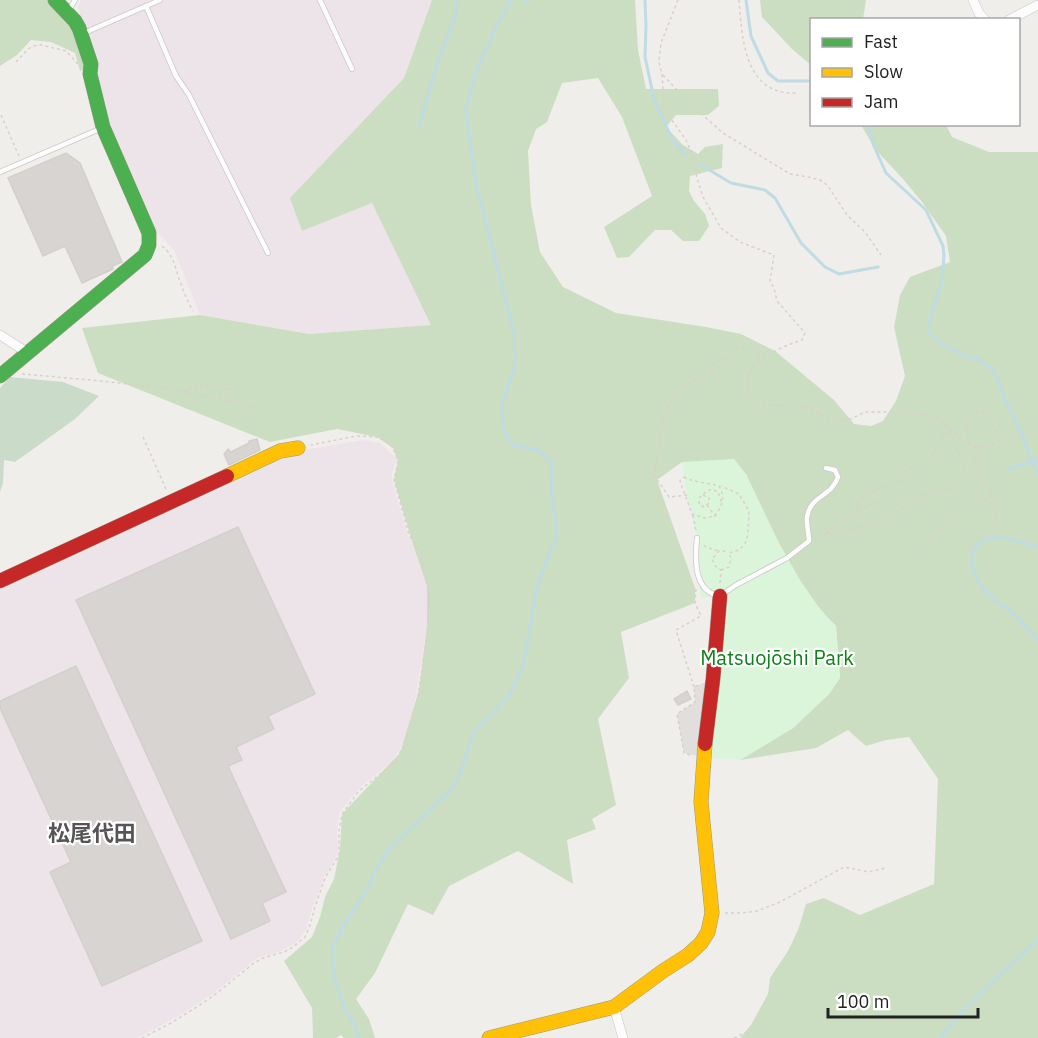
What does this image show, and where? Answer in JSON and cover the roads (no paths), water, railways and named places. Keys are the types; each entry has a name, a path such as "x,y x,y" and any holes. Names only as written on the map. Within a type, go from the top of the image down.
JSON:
{"street":[{"path":"5,372 146,255 149,245 149,232 103,128 90,74 91,64 81,34 75,21 55,0"},
{"path":"973,0 983,18"},
{"path":"1013,18 1038,5"},
{"path":"0,335 28,353"},
{"path":"0,581 280,451 298,448"},
{"path":"489,1038 614,1007 688,955 701,943 708,932 712,913 701,802 703,758 720,596"},
{"path":"614,1007 623,1038"}],"lane":[{"path":"67,13 75,0"},
{"path":"81,34 160,0"},
{"path":"320,0 352,69"},
{"path":"146,6 176,76 189,95 268,253"},
{"path":"0,172 103,128"},
{"path":"697,537 696,555 702,585 713,595 720,596 787,558 809,541 806,519 811,504 830,491 838,477 835,470 826,468"}],"waterway":[{"path":"419,126 438,61 456,14 457,0"},
{"path":"359,1038 345,1009 334,976 332,948 388,850 449,792 460,774 475,731 509,696 523,666 537,586 557,535 552,501 551,461 538,450 514,445 508,439 503,426 502,403 514,370 514,333 476,184 466,110 476,71 511,0"},
{"path":"645,0 645,57 654,99 672,139 686,156"},
{"path":"746,0 751,36 768,73 778,81 810,81"},
{"path":"868,126 873,144 886,173 926,210 943,246 942,281 928,331 941,344 967,357 975,357 991,368 1038,475"},
{"path":"701,165 731,183 765,190 775,198 801,243 825,267 839,274 878,267"},
{"path":"1008,469 1038,460"},
{"path":"1038,547 1009,539 987,539 976,547 972,555 974,572 984,590 1006,607 1038,640"},
{"path":"941,1038 975,999 1038,940"}],"district":[{"name":"松尾代田","path":"92,833"}],"park label":[{"name":"Matsuojōshi Park","path":"777,658"}]}
